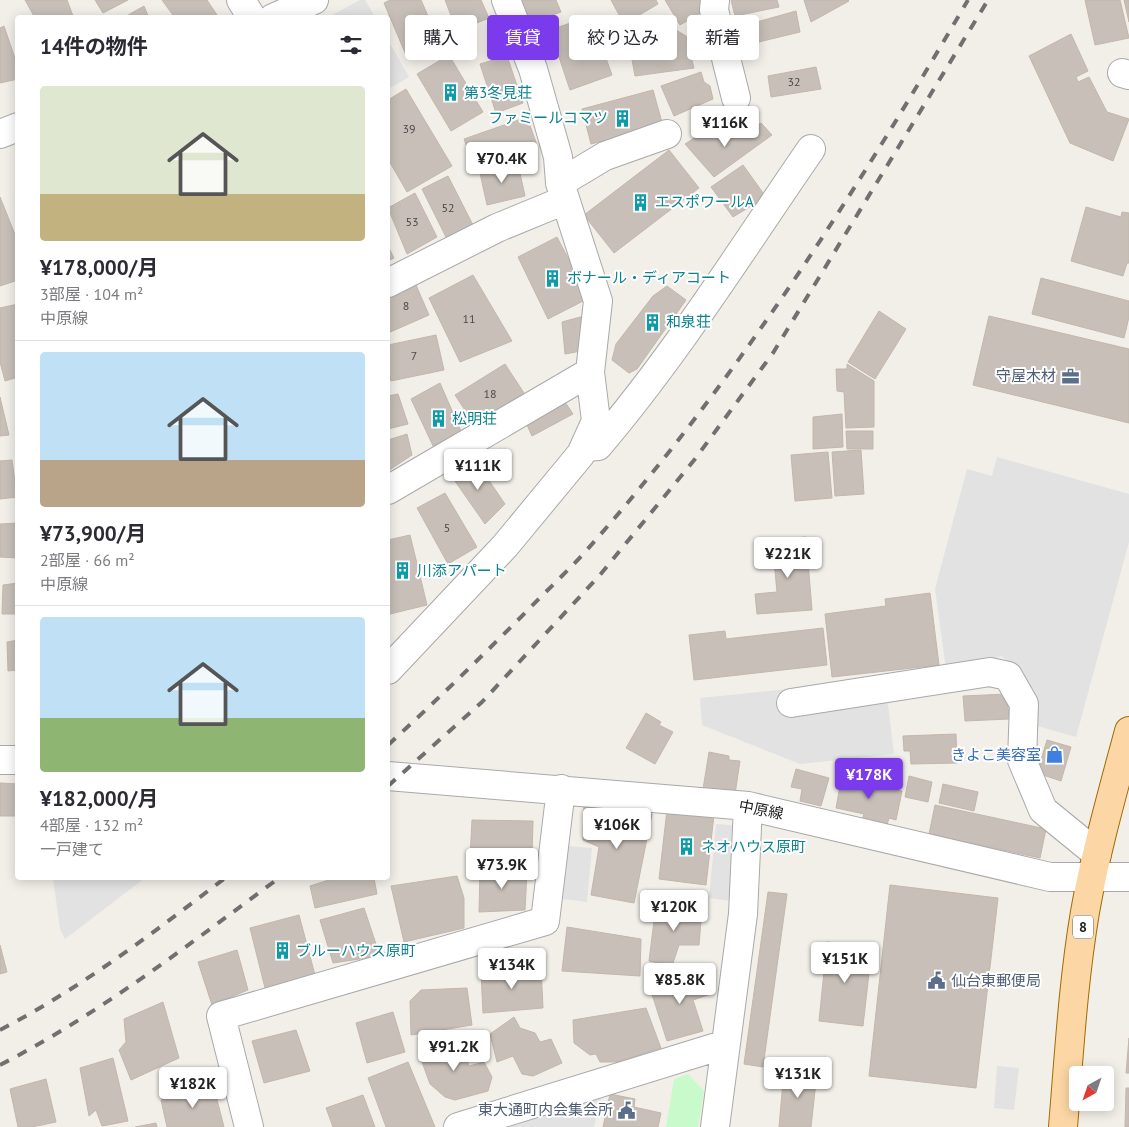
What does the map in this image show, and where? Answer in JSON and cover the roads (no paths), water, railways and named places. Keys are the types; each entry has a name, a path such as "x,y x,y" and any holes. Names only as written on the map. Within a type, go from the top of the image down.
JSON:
{"main road":[{"name":"8","path":"1063,1127 1075,984 1094,866 1129,731"}],"street":[{"path":"241,0 250,15"},
{"path":"280,15 314,0"},
{"path":"390,668 504,546 580,454 596,421 590,372 598,301 562,191 558,157 534,69 506,0"},
{"path":"715,0 714,10 736,98"},
{"path":"0,134 15,128"},
{"path":"390,282 497,228 562,191 605,156 666,134"},
{"path":"584,447 598,446 616,424 676,345 811,149"},
{"path":"390,489 590,372"},
{"path":"791,703 990,672 1008,676 1024,704 1022,760 1043,810 1094,866"},
{"path":"0,760 15,760"},
{"name":"中原線","path":"390,776 748,806 1050,876 1094,866 1129,877"},
{"path":"249,1127 221,1016 545,922 561,789"},
{"path":"715,1127 743,914 748,806"},
{"path":"458,1127 726,1044"}],"railway":[{"path":"390,743 578,560 640,488 692,422 742,354 837,215 968,0"},
{"path":"390,784 482,702 600,575 695,459 773,353 988,0"},
{"path":"0,1030 88,978 222,880"},
{"path":"0,1065 109,1001 276,880"}],"place":[{"name":"第3冬見荘","path":"450,93"},
{"name":"ファミールコマツ","path":"622,118"},
{"name":"エスポワールA","path":"641,202"},
{"name":"ボナール・ディアコート","path":"553,278"},
{"name":"和泉荘","path":"652,322"},
{"name":"守屋木材","path":"1070,376"},
{"name":"松明荘","path":"438,419"},
{"name":"川添アパート","path":"403,571"},
{"name":"きよこ美容室","path":"1055,755"},
{"name":"ネオハウス原町","path":"687,847"},
{"name":"ブルーハウス原町","path":"282,951"},
{"name":"仙台東郵便局","path":"937,981"},
{"name":"東大通町内会集会所","path":"627,1110"}]}
